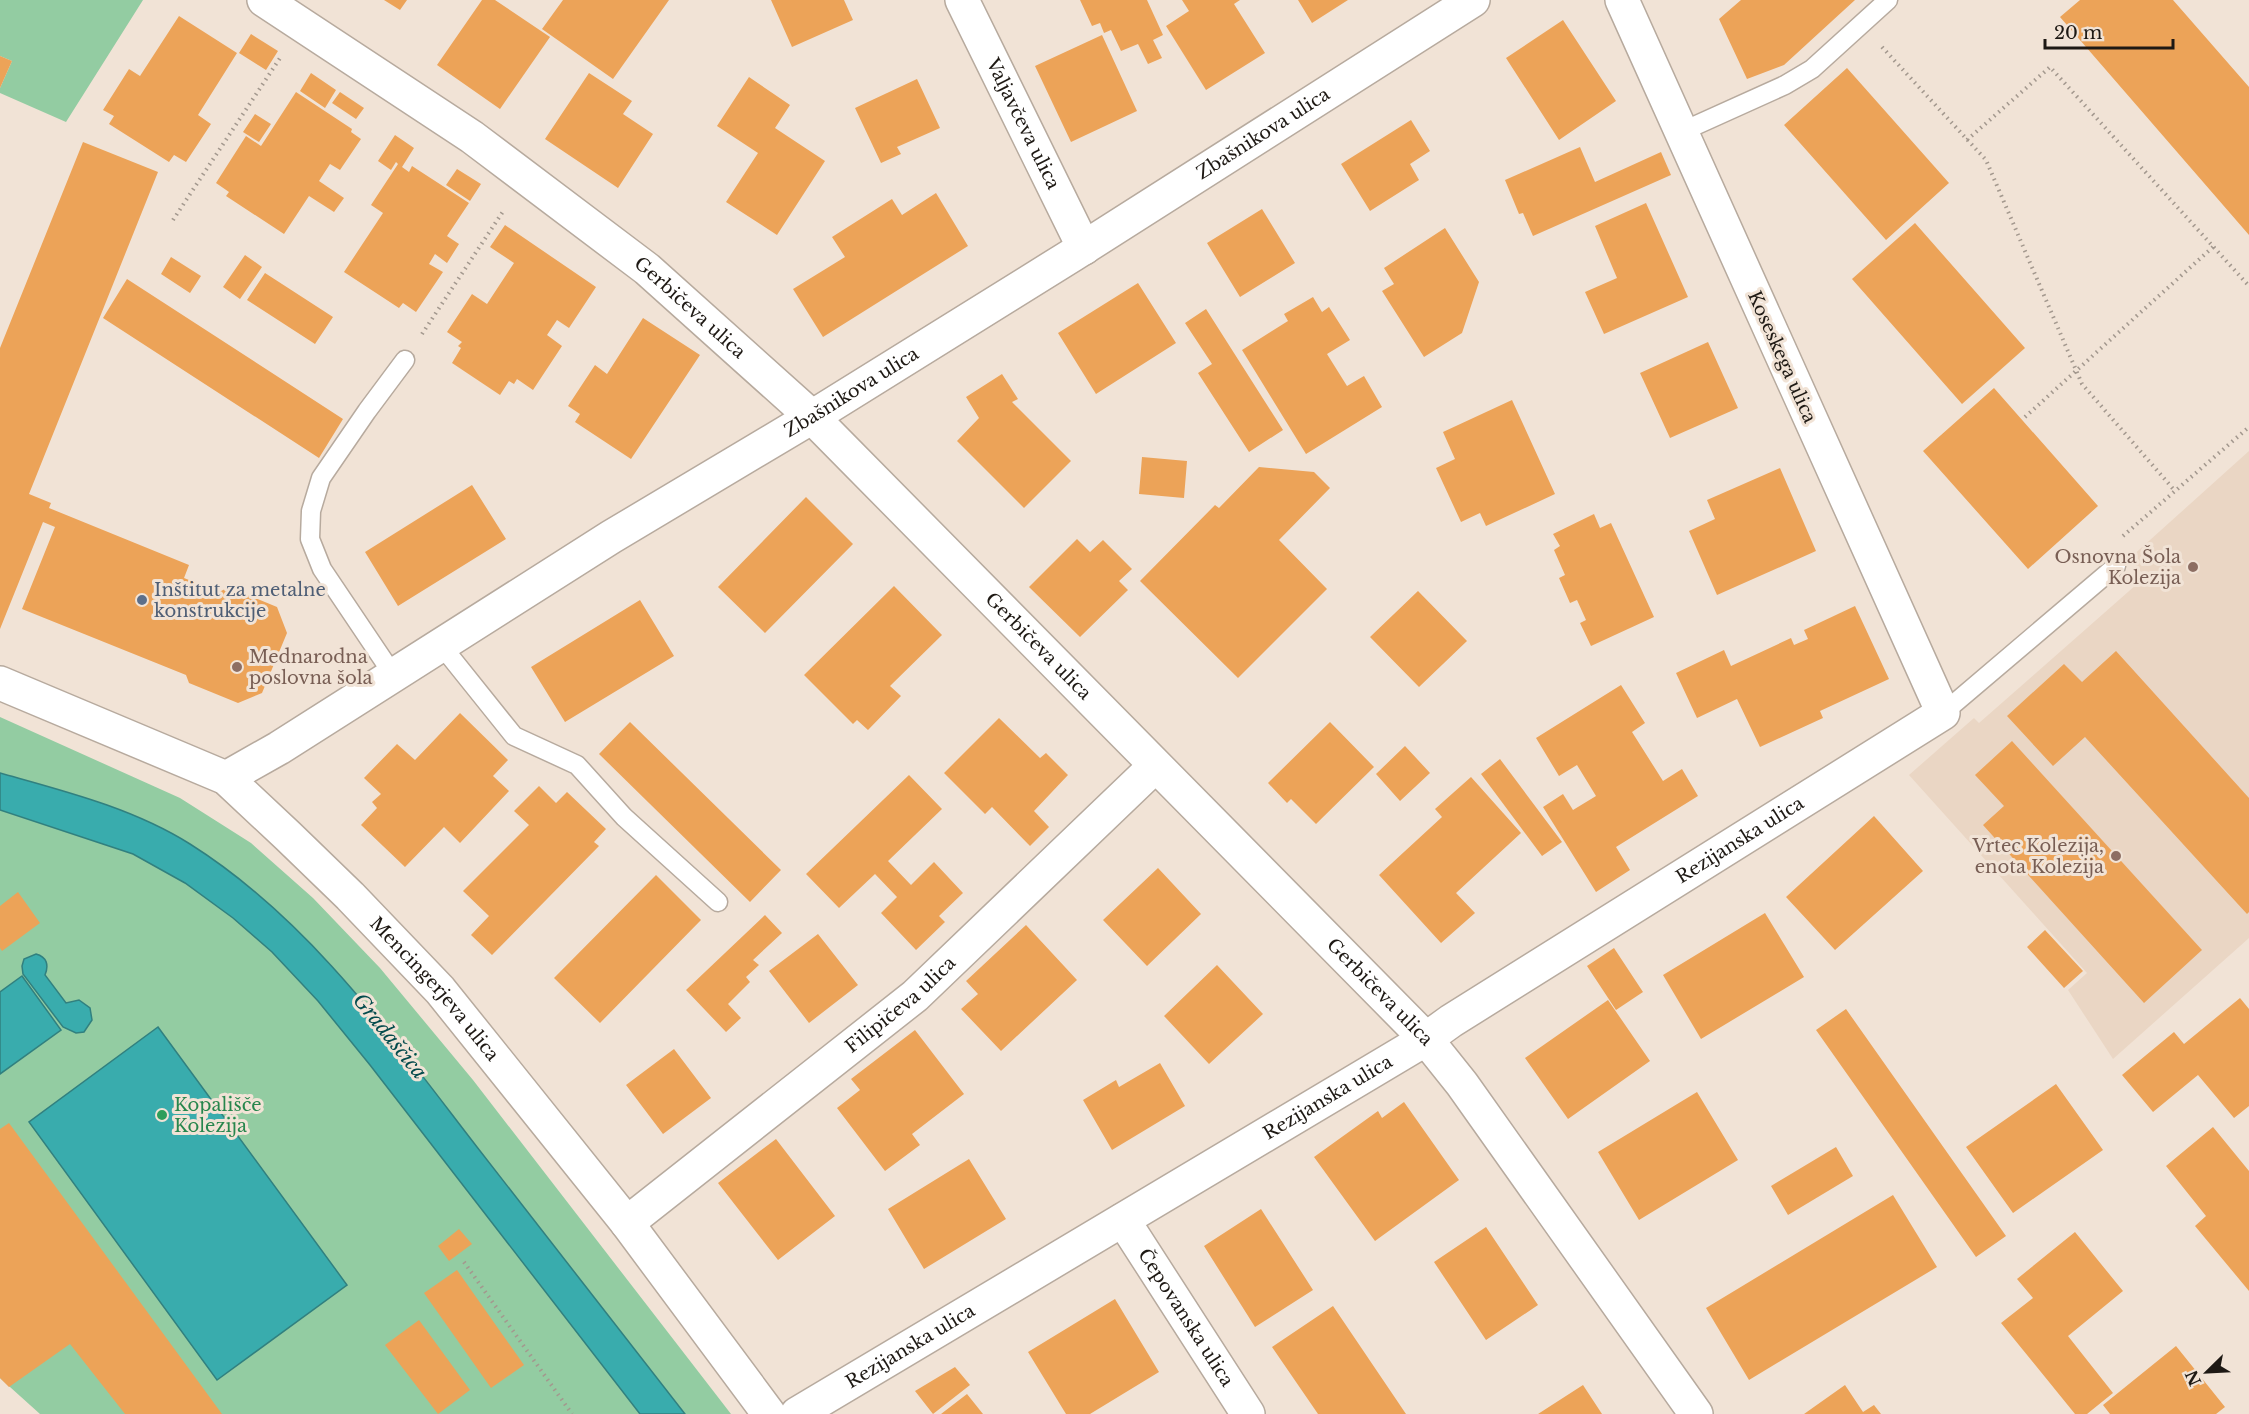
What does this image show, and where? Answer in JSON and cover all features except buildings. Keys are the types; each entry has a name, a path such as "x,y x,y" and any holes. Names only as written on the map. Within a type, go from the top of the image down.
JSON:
{"street":[{"name":"Gerbičeva ulica","path":"264,0 472,137 647,269 812,417 1426,1039 1476,1103 1696,1414"},
{"name":"Valjavčeva ulica","path":"962,0 1084,248"},
{"name":"Zbašnikova ulica","path":"226,778 279,748 611,537 812,417 1084,248 1473,0"},
{"name":"Koseskega ulica","path":"1622,0 1943,713"},
{"name":"Mencingerjeva ulica","path":"0,683 226,778 350,896 440,990 627,1223 769,1414"},
{"name":"Rezijanska ulica","path":"797,1414 1426,1039 1451,1021 1943,713"},
{"name":"Filipičeva ulica","path":"627,1223 915,996 1155,766"},
{"name":"Čepovanska ulica","path":"1124,1220 1248,1414"}],"lane":[{"path":"1681,132 1785,85 1812,69 1888,0"},
{"path":"394,676 322,569 310,539 311,511 321,478 405,360"},
{"path":"1943,713 2116,566"},
{"path":"441,645 514,736 577,765 624,817 718,902"}],"path":[{"path":"173,220 302,24"},
{"path":"1861,24 1986,160 2082,384 2175,491"},
{"path":"1967,140 2050,67 2249,286"},
{"path":"405,360 526,177"},
{"path":"2025,417 2214,246"},
{"path":"2116,566 2105,551 2249,427"},
{"path":"464,1262 572,1414"}],"shaded area":[{"name":"Vrtec Kolezija, enota Kolezija","path":"2249,451 2249,938 2113,1059 2068,990 2087,973 1909,775 1974,718 1979,723 2145,577 2130,558"}],"green space":[{"path":"0,0 143,0 66,122 0,93 12,61 0,56"},
{"path":"0,717 180,798 251,843 313,898 380,968 473,1080 731,1414 685,1414 413,1064 346,982 311,944 233,874 168,831 122,810 0,773"},
{"name":"Kopališče Kolezija","path":"0,810 133,854 185,883 233,918 272,952 318,1001 370,1065 640,1414 40,1414 0,1378"}],"water":[{"name":"Gradaščica","path":"0,773 122,810 168,831 233,874 273,908 311,944 380,1023 685,1414 640,1414 370,1065 318,1001 272,952 233,918 185,883 133,854 0,810"},
{"path":"36,954 45,959 47,968 45,975 66,1003 79,1000 90,1008 92,1020 84,1032 76,1033 63,1027 23,974 24,959"},
{"path":"22,976 61,1030 0,1074 0,992"},
{"path":"158,1027 347,1285 217,1380 29,1122"}],"place":[{"name":"Osnovna Šola Kolezija","path":"2193,567"},
{"name":"Inštitut za metalne konstrukcije","path":"142,600"},
{"name":"Mednarodna poslovna šola","path":"237,667"},
{"name":"Vrtec Kolezija, enota Kolezija","path":"2116,856"},
{"name":"Kopališče Kolezija","path":"162,1115"}]}
